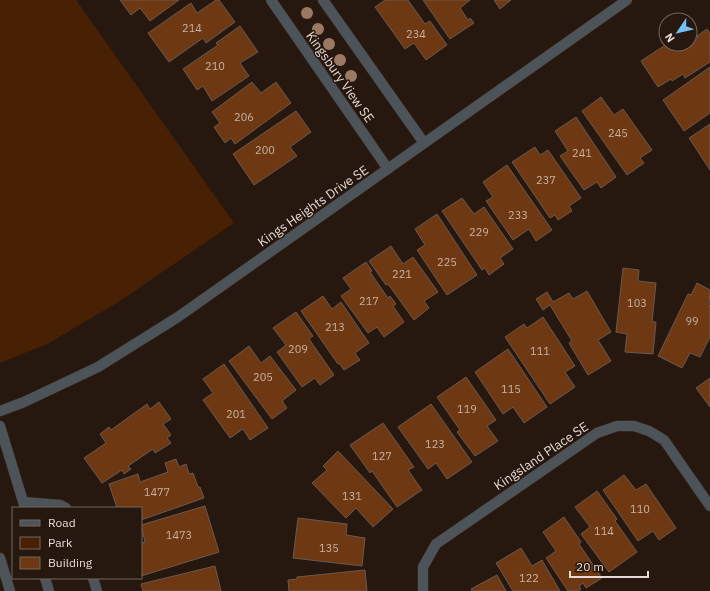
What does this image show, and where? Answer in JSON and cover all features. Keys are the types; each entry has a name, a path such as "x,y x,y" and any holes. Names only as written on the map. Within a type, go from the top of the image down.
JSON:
{"street":[{"name":"Kingsbury View SE","path":"271,0 388,169"},
{"path":"323,0 424,143"},
{"name":"Kings Heights Drive SE","path":"0,411 24,402 98,366 178,317 627,0"},
{"path":"0,426 24,505 60,505 64,507"},
{"name":"Kingsland Place SE","path":"423,591 423,567 436,544 598,433 617,426 634,426 649,431 664,440 710,506"},
{"path":"0,558 10,591"},
{"path":"45,579 49,591"},
{"path":"93,579 97,591"}],"green space":[{"path":"0,0 76,0 234,223 117,303 47,344 0,363"}],"building":[{"path":"120,0 179,0 150,21 140,8 131,15"},
{"path":"216,0 219,0 235,22 206,43 203,38 169,62 148,33 191,3 197,13"},
{"path":"385,0 408,0 425,24 430,21 447,45 426,60 414,43 405,49 375,7"},
{"path":"423,0 470,0 460,8 468,20 470,18 474,23 450,39"},
{"path":"494,0 511,0 500,9"},
{"path":"240,26 258,52 240,63 249,76 212,101 203,86 197,90 183,69 218,45 216,43"},
{"path":"707,29 710,34 710,62 685,78 683,74 658,87 641,61 658,50 658,52 698,52 698,35"},
{"path":"710,67 710,113 684,131 663,100"},
{"path":"252,82 261,93 276,82 291,103 235,144 231,138 225,143 214,127 220,123 212,112"},
{"path":"601,97 614,115 623,109 652,150 640,158 644,163 627,175 582,111"},
{"path":"296,111 311,132 290,147 297,156 254,185 233,154"},
{"path":"576,117 616,177 601,188 597,182 584,190 560,156 568,151 555,131"},
{"path":"710,124 710,170 689,138"},
{"path":"535,147 540,155 548,150 581,198 569,206 572,211 558,220 555,215 550,218 512,162"},
{"path":"507,165 552,230 536,241 529,229 513,240 486,201 493,197 483,182"},
{"path":"462,198 474,214 484,207 513,249 500,258 504,264 489,275 485,268 482,270 442,211"},
{"path":"437,214 477,275 447,295 417,250 425,245 415,229"},
{"path":"391,246 403,264 413,257 438,292 424,301 429,308 414,320 369,261"},
{"path":"366,262 372,271 370,272 388,298 390,296 396,304 393,306 404,322 384,337 377,327 368,333 341,296 351,289 343,278"},
{"path":"623,268 639,270 638,281 656,283 652,322 656,322 653,354 625,352 627,334 616,332"},
{"path":"697,283 710,290 710,337 700,357 690,353 682,368 658,356 688,294 691,295"},
{"path":"587,291 611,332 598,340 611,361 588,375 569,343 572,341 550,305 543,310 536,299 547,292 553,302 569,293 573,299"},
{"path":"323,296 332,309 341,302 369,343 355,353 360,360 344,370 339,363 338,364 301,311"},
{"path":"296,312 313,336 309,339 334,375 320,385 315,378 302,387 277,352 286,345 273,328"},
{"path":"543,317 575,366 565,372 575,387 550,404 505,337 524,324 527,328"},
{"path":"249,346 261,363 270,356 296,390 282,401 287,408 272,419 229,361"},
{"path":"508,349 547,407 524,423 513,407 503,414 475,372"},
{"path":"224,364 268,428 250,440 243,429 230,438 203,400 213,393 203,379"},
{"path":"466,377 496,420 487,426 498,441 475,456 457,432 460,430 437,397"},
{"path":"710,378 710,407 696,388"},
{"path":"159,402 171,419 163,424 171,435 167,438 171,443 155,453 153,449 128,466 131,469 124,474 122,470 102,483 84,458 106,443 100,434 109,427 111,430 147,404 150,409"},
{"path":"431,404 472,462 447,479 436,463 428,469 398,427"},
{"path":"383,423 414,467 408,470 422,490 397,507 372,471 370,473 350,445"},
{"path":"338,451 393,509 373,527 356,508 346,518 312,483 327,470 323,466"},
{"path":"176,459 179,467 186,464 189,474 193,473 204,498 142,520 142,507 117,507 109,484 138,474 140,482 168,472 165,463"},
{"path":"624,475 636,490 646,484 676,528 659,540 653,531 638,541 603,490"},
{"path":"597,491 617,519 615,521 637,552 609,572 581,534 590,527 575,507"},
{"path":"205,506 219,552 142,576 142,543 145,542 142,525"},
{"path":"564,517 581,542 579,544 602,578 586,588 583,583 579,586 581,589 578,591 568,591 546,558 556,551 543,532"},
{"path":"298,518 347,524 346,535 365,538 362,566 293,558"},
{"path":"521,548 532,566 542,560 560,591 513,591 496,563"},
{"path":"215,566 221,591 143,591 141,584"},
{"path":"365,570 367,591 289,591 288,580 297,579 297,577"},
{"path":"497,575 506,591 472,591 471,589"}]}
